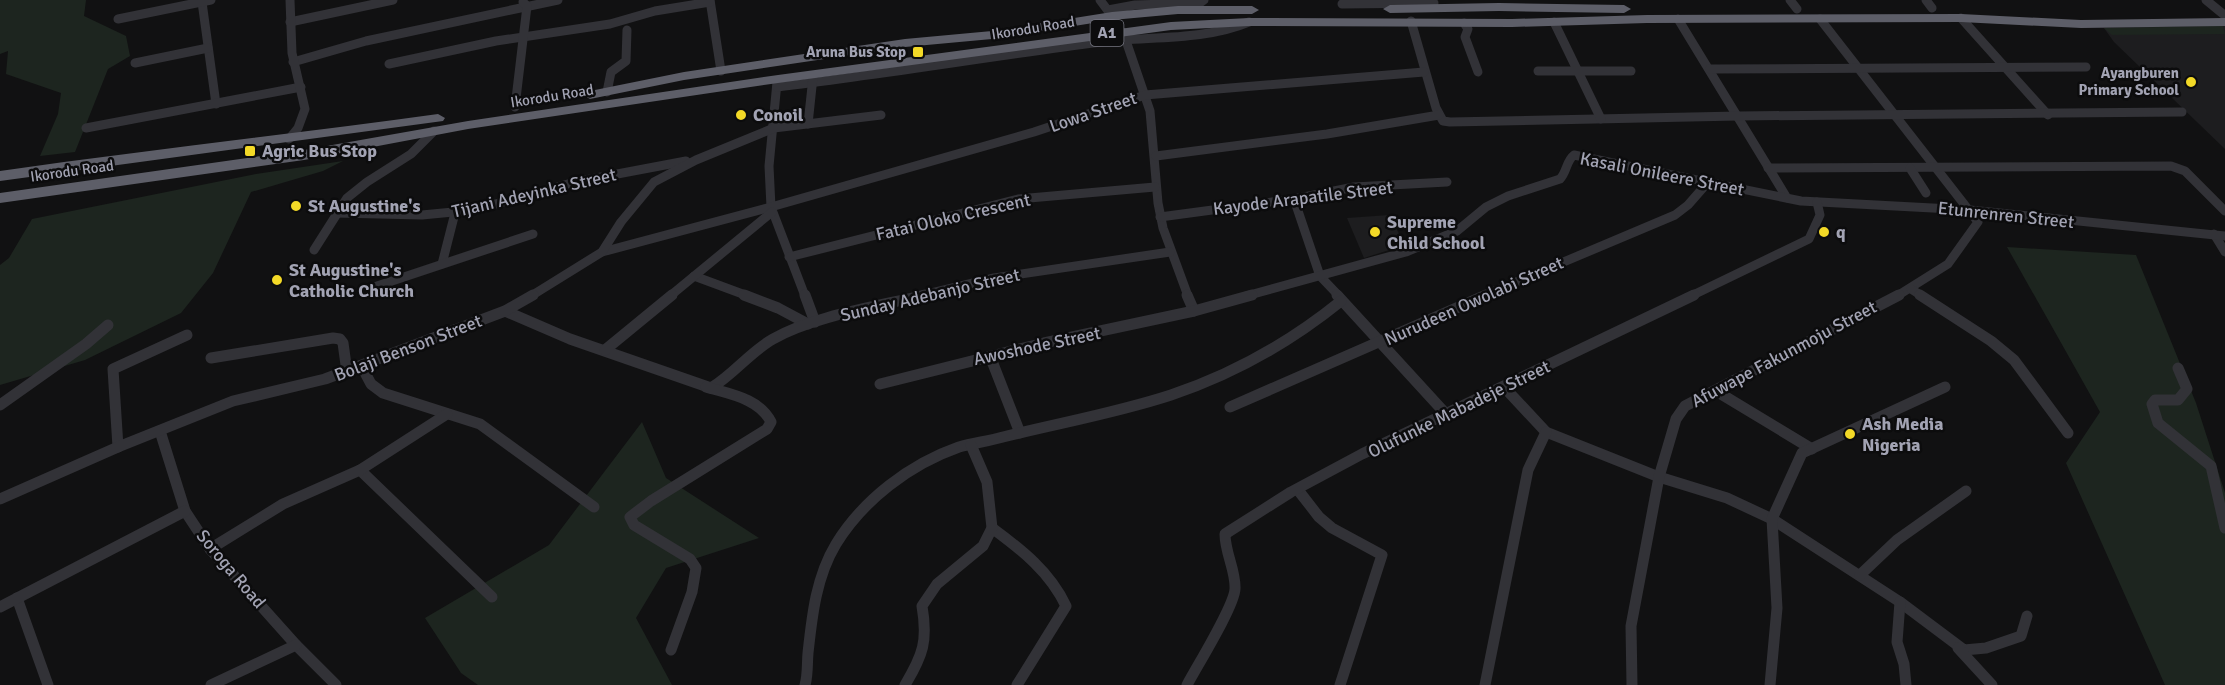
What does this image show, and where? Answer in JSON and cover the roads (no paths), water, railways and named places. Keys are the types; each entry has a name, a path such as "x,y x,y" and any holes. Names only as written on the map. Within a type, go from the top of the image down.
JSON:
{"highway":[{"name":"Ikorodu Road","path":"0,176 515,107 607,92 684,76 905,44 992,35 1110,13 1156,11 1176,4 1498,7 1556,3 1675,10 1794,4 1929,4 2045,16 2224,19"},
{"path":"1498,7 1488,10 1490,16 1512,24"},
{"path":"1156,11 1174,16 1175,21 1171,26"},
{"name":"Ikorodu Road","path":"0,198 304,155 434,131 1124,35 1171,26 1249,22 1411,21 1512,24 1678,19 1961,18 2081,24 2224,19"}],"street":[{"path":"289,139 303,119 305,97 293,62 290,0"},
{"path":"290,22 393,0"},
{"path":"293,62 366,41 524,3 558,0"},
{"path":"1100,0 1110,13 1135,4 1200,3 1204,0"},
{"path":"2206,0 2224,19"},
{"path":"118,19 183,3 206,1 208,48 216,104"},
{"path":"389,64 524,36 610,24 661,10 710,1 721,71"},
{"path":"515,107 524,36 524,3"},
{"path":"1343,5 1434,3"},
{"path":"1961,18 2048,115"},
{"path":"1678,19 1787,198"},
{"path":"1820,19 1970,210"},
{"path":"1411,21 1424,72 1439,115 1443,121 1450,122 1738,116 2182,112"},
{"path":"1194,311 1170,252 1160,217 1155,187 1156,156 1150,110 1124,35 1232,29 1249,22"},
{"path":"1464,22 1468,29 1465,37 1478,72"},
{"path":"1554,22 1600,118"},
{"path":"607,92 611,72 626,61 627,30"},
{"path":"135,63 208,48"},
{"path":"1710,69 2086,67"},
{"path":"1538,71 1631,71"},
{"name":"Lowa Street","path":"602,252 772,210 1034,132 1145,95 1424,72"},
{"path":"808,124 813,79"},
{"path":"777,83 769,166 772,210 812,323"},
{"path":"86,128 302,87"},
{"name":"Bolaji Benson Street","path":"0,499 118,447 246,397 325,380 505,310 559,281 602,252 621,222 654,182 696,160 774,128 881,115"},
{"path":"1156,156 1328,134 1439,115"},
{"path":"314,250 336,213 356,190 411,154 434,131"},
{"name":"Kasali Onileere Street","path":"1320,276 1440,240 1457,231 1486,207 1508,196 1560,179 1564,175 1569,159 1574,155 1787,198"},
{"name":"Tijani Adeyinka Street","path":"336,213 422,215 455,213 520,199 599,177 662,164 696,160"},
{"path":"1768,168 2178,167 2196,180 2225,211"},
{"path":"1910,168 1926,193"},
{"name":"Nurudeen Owolabi Street","path":"1230,407 1675,215 1688,205 1709,181"},
{"name":"Kayode Arapatile Street","path":"1160,217 1294,199 1354,187 1447,182"},
{"name":"Fatai Oloko Crescent","path":"789,257 1018,199 1155,187"},
{"name":"Etunrenren Street","path":"1787,198 1817,202 1970,210 2225,236"},
{"path":"1294,199 1320,276 1444,413"},
{"name":"Olufunke Mabadeje Street","path":"1187,685 1235,592 1224,545 1225,534 1298,490 1444,413 1504,387 1809,239 1820,215 1817,202"},
{"path":"605,350 772,210"},
{"name":"Afuwape Fakunmoju Street","path":"1632,685 1631,626 1659,477 1676,419 1685,406 1698,397 1716,391 1774,358 1911,289 1948,264 1978,222 1970,210"},
{"path":"442,264 455,213"},
{"path":"377,286 533,234"},
{"path":"2214,234 2225,252"},
{"name":"Sunday Adebanjo Street","path":"708,388 724,380 754,352 774,338 812,323 994,278 1170,252"},
{"path":"694,276 812,323"},
{"name":"Awoshode Street","path":"880,384 990,356 1194,311 1320,276"},
{"path":"1911,289 1990,341 2014,360 2068,433"},
{"path":"805,685 816,595 823,567 843,531 870,502 892,483 935,456 1020,433 1135,408 1197,386 1256,360 1294,338 1320,320 1341,301"},
{"path":"505,310 570,339 756,406 769,416 771,422 766,429 651,501 630,517 634,525 690,559 696,568 692,592 670,650"},
{"path":"0,405 86,344 108,325"},
{"path":"118,447 113,369 187,335"},
{"path":"212,358 333,338 340,339 343,343 347,372"},
{"path":"990,356 1020,433"},
{"path":"362,367 371,384 383,393 483,426 594,507"},
{"path":"2178,368 2187,389 2178,400 2155,400 2152,404 2156,420 2211,466 2225,528"},
{"path":"1504,387 1546,432 1659,477 1727,498 1772,519 1900,602 1964,650 1971,651 2003,644 2021,636 2027,616"},
{"path":"1770,685 1777,608 1772,519 1796,462 1802,453 1945,387"},
{"path":"1716,391 1812,449"},
{"path":"210,549 283,504 360,470 447,414"},
{"name":"Soroga Road","path":"160,431 185,511 210,549 296,645 336,685"},
{"path":"1485,685 1528,470 1546,432"},
{"path":"905,685 925,652 927,634 922,606 937,584 983,546 992,528 987,482 971,445"},
{"path":"360,470 492,597"},
{"path":"1298,490 1319,517 1332,528 1382,555 1340,685"},
{"path":"1860,575 1897,540 1966,491"},
{"path":"0,607 185,511"},
{"path":"992,528 1017,545 1053,582 1066,606 1060,620 1028,664 1017,685"},
{"path":"17,598 48,685"},
{"path":"1900,602 1897,642 1904,664 1906,685"},
{"path":"1954,644 1992,685"},
{"path":"211,685 296,645"}],"place":[{"name":"Aruna Bus Stop","path":"918,52"},
{"name":"Ayangburen Primary School","path":"2191,82"},
{"name":"Conoil","path":"741,115"},
{"name":"Agric Bus Stop","path":"250,151"},
{"name":"St Augustine's","path":"296,206"},
{"name":"Supreme Child School","path":"1375,232"},
{"name":"q","path":"1824,232"},
{"name":"St Augustine's Catholic Church","path":"277,280"},
{"name":"Ash Media Nigeria","path":"1850,434"}]}
